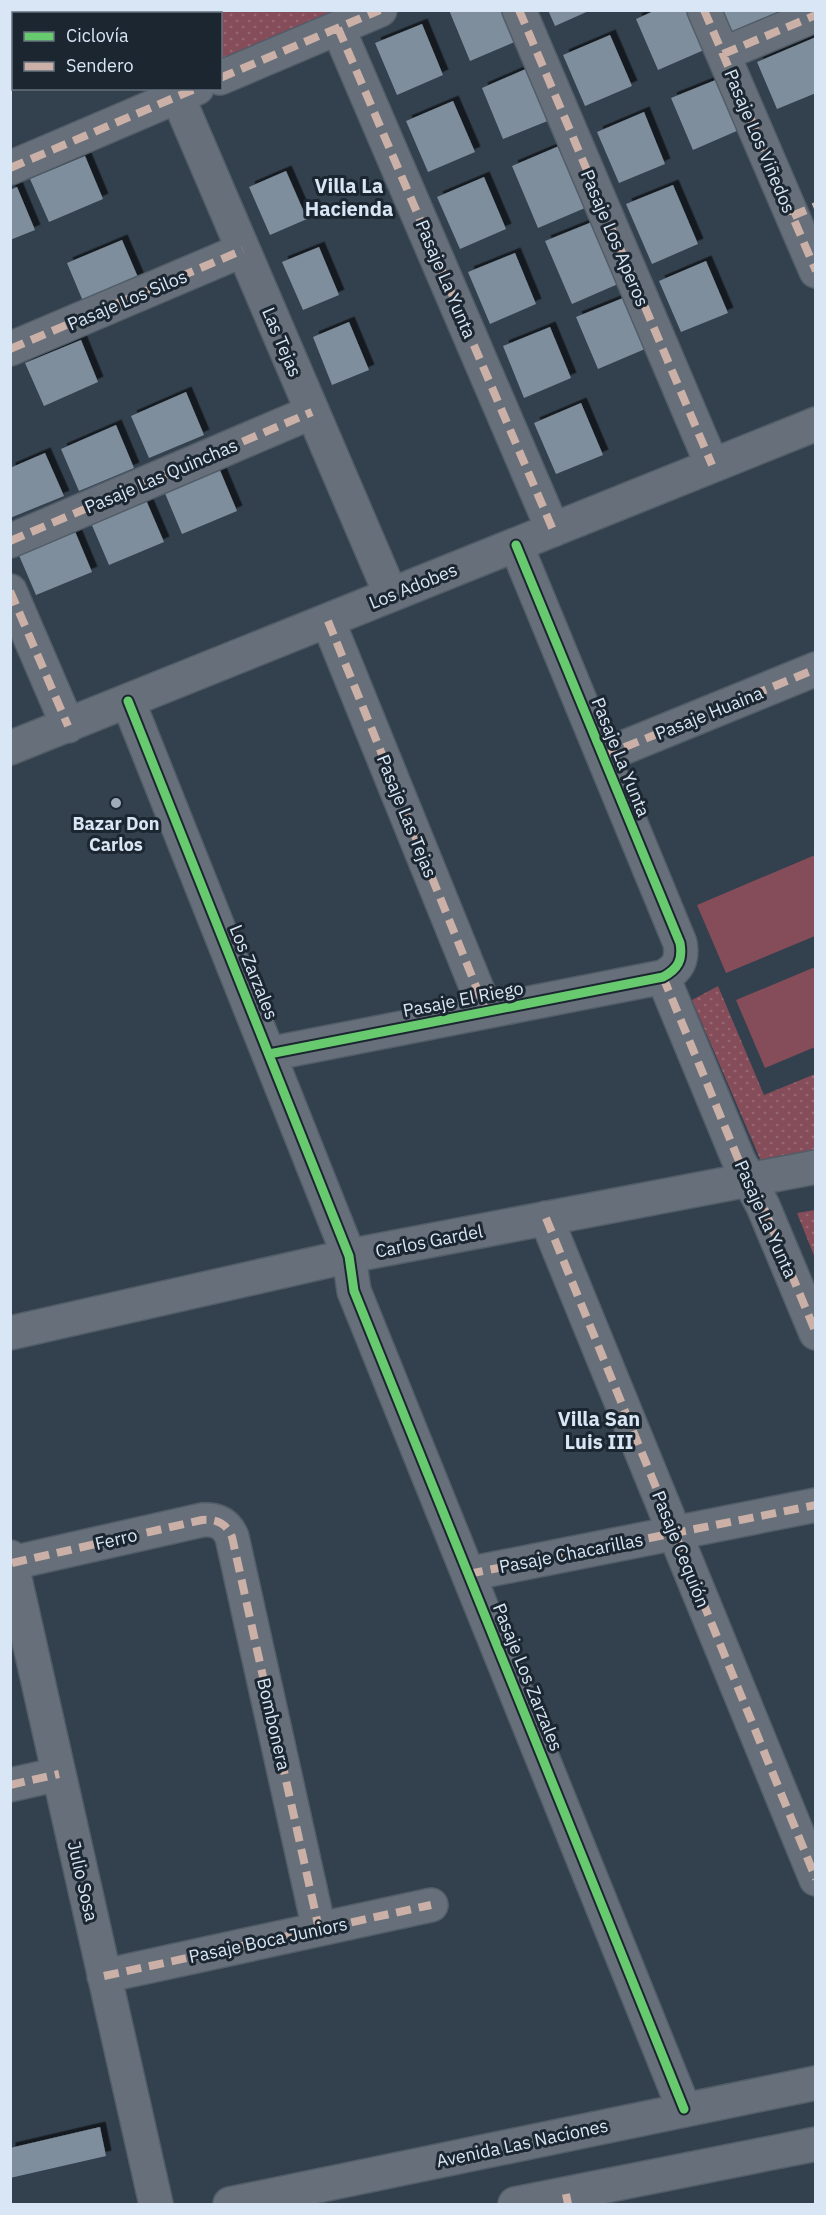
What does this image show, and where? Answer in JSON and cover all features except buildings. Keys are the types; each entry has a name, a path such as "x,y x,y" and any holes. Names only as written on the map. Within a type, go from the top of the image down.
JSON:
{"street":[{"path":"222,77 380,10"},
{"name":"Pasaje Los Aperos","path":"519,10 712,465"},
{"name":"Pasaje Los Viñedos","path":"704,10 723,54 804,211 816,271"},
{"path":"723,54 816,15"},
{"name":"Pasaje La Yunta","path":"338,28 553,530"},
{"path":"11,167 183,91"},
{"name":"Las Tejas","path":"183,91 243,250 391,595"},
{"name":"Pasaje Los Silos","path":"10,349 243,250"},
{"name":"Pasaje Las Quinchas","path":"10,541 312,412"},
{"name":"Los Adobes","path":"10,748 816,424"},
{"name":"Pasaje La Yunta","path":"516,545 680,943 682,953 679,964 663,977 735,1150 763,1206 816,1333"},
{"path":"10,591 68,726"},
{"name":"Pasaje Las Tejas","path":"328,621 486,1011"},
{"name":"Pasaje Huaina","path":"603,756 816,669"},
{"name":"Los Zarzales","path":"128,701 348,1256"},
{"name":"Pasaje El Riego","path":"269,1054 663,977"},
{"name":"Carlos Gardel","path":"10,1333 348,1256 816,1167"},
{"name":"Pasaje Cequión","path":"546,1218 816,1879"},
{"name":"Pasaje Los Zarzales","path":"348,1256 354,1291 684,2109"},
{"name":"Pasaje Chacarillas","path":"468,1574 816,1505"},
{"name":"Ferro","path":"11,1560 202,1520 212,1519 221,1522"},
{"name":"Bombonera","path":"221,1522 228,1529 232,1538 319,1929"},
{"name":"Julio Sosa","path":"11,1560 156,2205"},
{"path":"10,1785 59,1774"},
{"name":"Pasaje Boca Juniors","path":"104,1976 431,1905"},
{"name":"Avenida Las Naciones","path":"230,2205 816,2083"},
{"path":"515,2205 567,2199 816,2144"}],"shaded area":[{"path":"357,11 222,70 222,12 175,12"},
{"path":"815,855 815,936 726,973 697,905"},
{"path":"815,967 815,1047 765,1068 736,1000"},
{"path":"718,986 764,1095 815,1074 815,1151 761,1161 692,1000"},
{"path":"816,1210 815,1258 797,1213"}],"marked path":[{"path":"222,77 380,10"},
{"path":"519,10 712,465"},
{"path":"704,10 816,271"},
{"path":"723,54 816,15"},
{"path":"338,28 553,530"},
{"path":"10,168 192,90"},
{"path":"792,216 816,206"},
{"path":"10,349 243,250"},
{"path":"10,541 312,412"},
{"path":"10,591 68,726"},
{"path":"328,621 486,1011"},
{"path":"603,756 816,669"},
{"path":"663,977 739,1161 763,1206 816,1333"},
{"path":"546,1218 816,1879"},
{"path":"468,1574 816,1505"},
{"path":"12,1563 202,1520 217,1521 227,1528 232,1537 319,1929"},
{"path":"10,1785 59,1774"},
{"path":"104,1976 431,1905"},
{"path":"566,2194 568,2204"}],"cycle path":[{"path":"269,1054 663,977 672,971 680,959 680,943 516,545"},
{"path":"128,701 349,1256 354,1291 684,2109"}],"place":[{"name":"Bazar Don Carlos","path":"116,803"}],"district":[{"name":"Villa La Hacienda","path":"349,196"},
{"name":"Villa San Luis III","path":"599,1430"}]}
